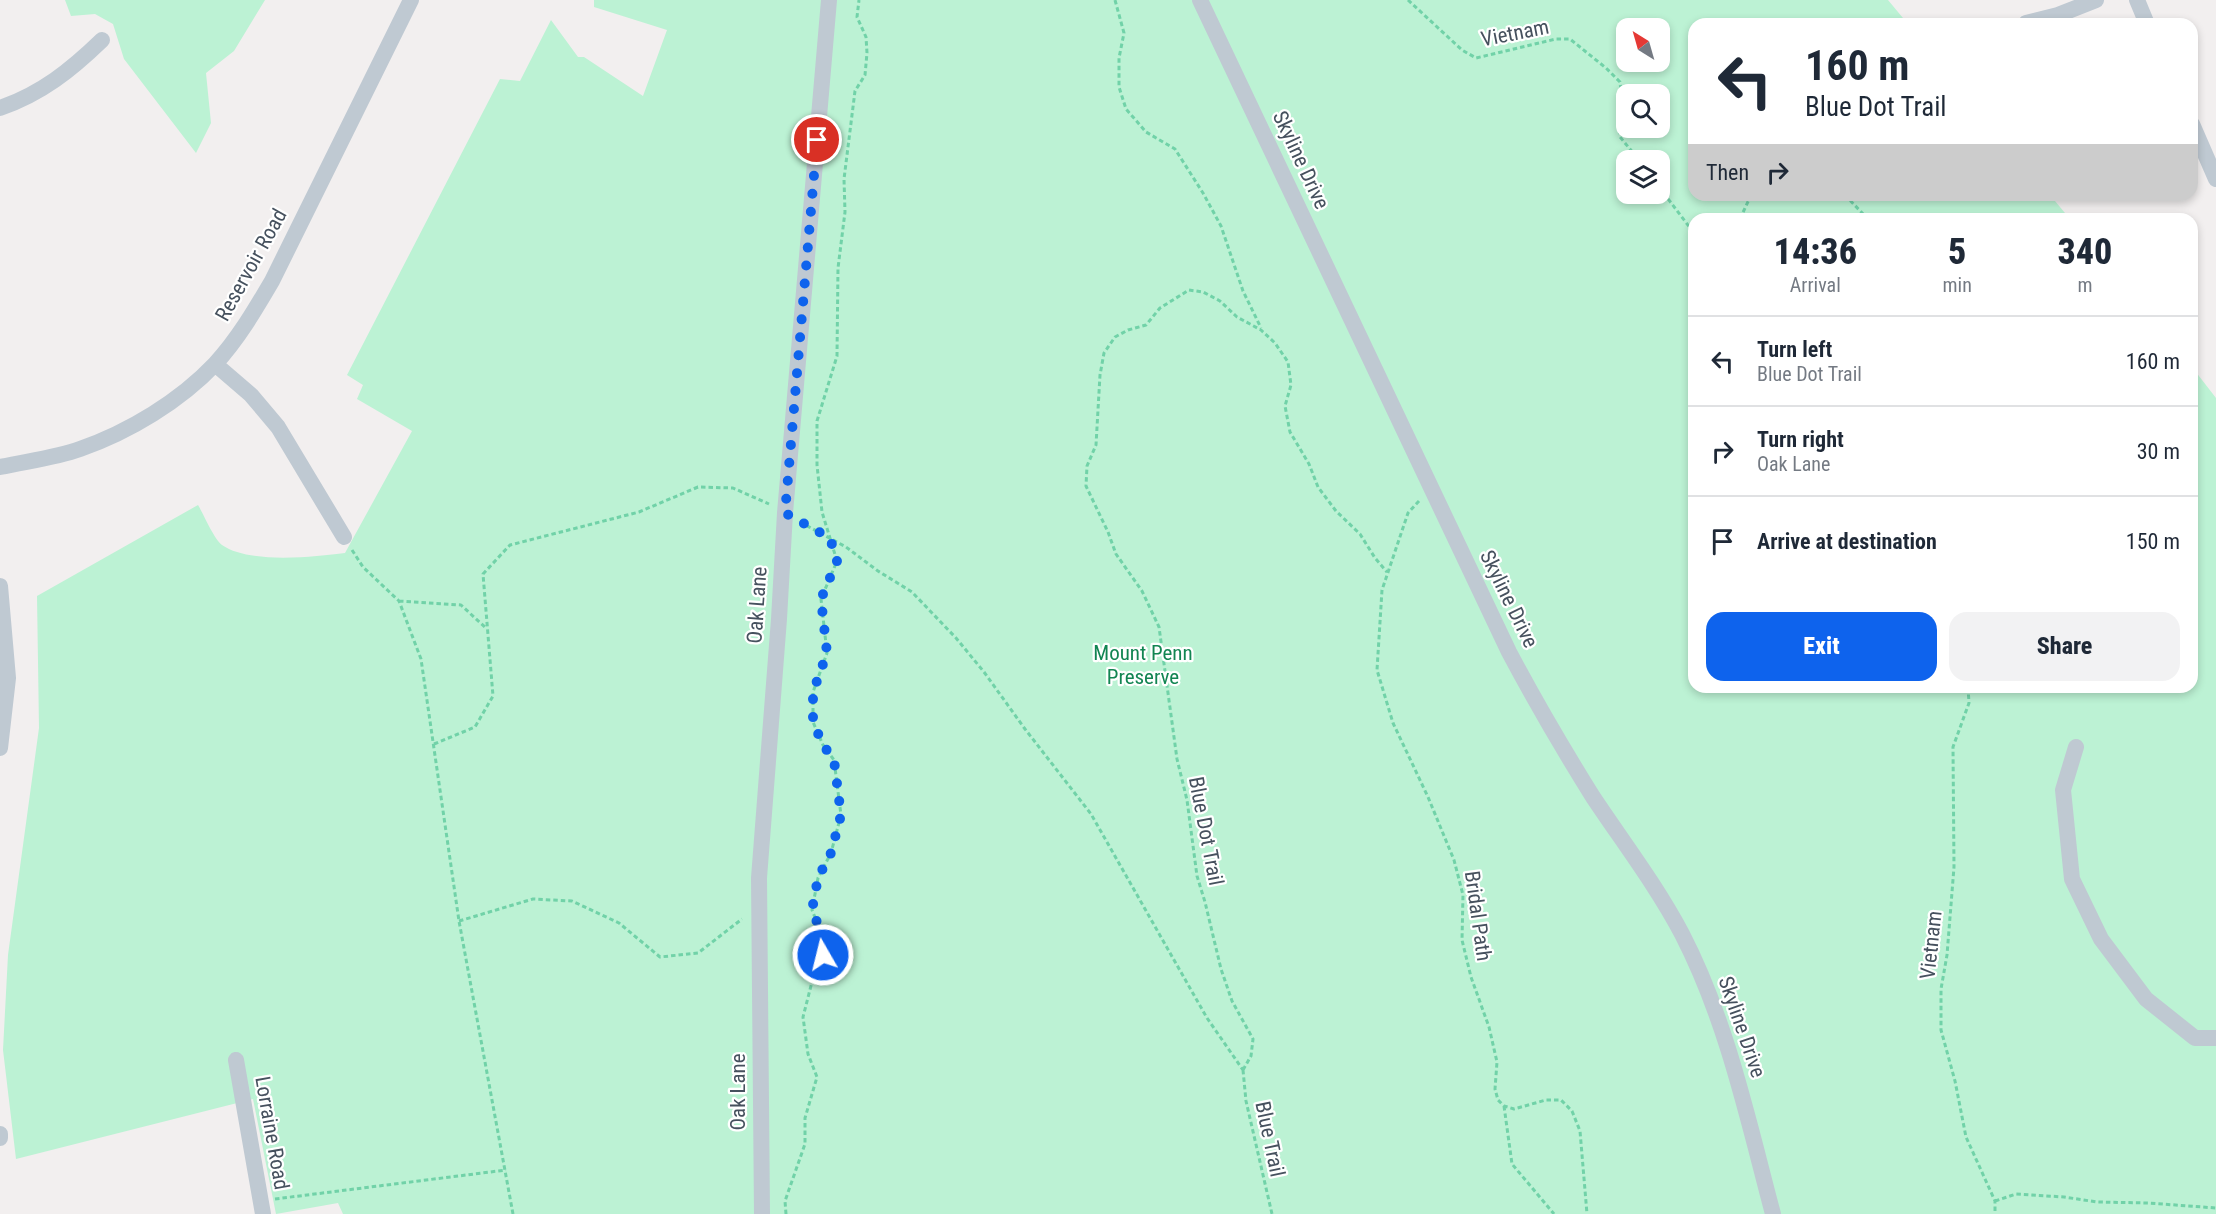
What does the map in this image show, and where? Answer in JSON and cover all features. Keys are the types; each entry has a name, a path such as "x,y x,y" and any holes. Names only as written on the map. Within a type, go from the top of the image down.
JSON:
{"street":[{"name":"Reservoir Road","path":"0,466 52,457 105,439 173,399 214,364 247,324 272,281 411,0"},
{"name":"Oak Lane","path":"762,1214 759,878 785,513 829,0"},
{"name":"Skyline Drive","path":"1200,0 1509,652 1545,720 1594,798 1647,874 1682,934 1724,1036 1773,1214"},
{"path":"2044,18 2096,0"},
{"path":"2137,0 2144,18"},
{"path":"0,108 19,101 53,82 73,68 102,40"},
{"path":"2198,138 2216,179"},
{"path":"214,364 251,395 278,426 344,537"},
{"path":"0,586 8,678 0,748"},
{"path":"2076,747 2063,790 2072,879 2076,889 2101,939 2146,999 2195,1038 2216,1038"},
{"name":"Lorraine Road","path":"236,1060 262,1207"}],"path":[{"path":"786,1214 785,1201 805,1144 805,1118 817,1077 808,1054 803,1017 813,978 823,955 821,932 812,910 818,878 831,853 841,815 834,760 823,745 813,722 813,692 827,653 821,599 837,561 822,512 817,465 817,421 837,356 838,268 845,212 844,179 855,91 865,75 867,53 866,37 857,17 859,0"},
{"path":"1116,0 1124,33 1119,58 1119,87 1126,109 1146,132 1175,149 1203,193 1221,226 1243,291 1261,330"},
{"name":"Vietnam","path":"1408,0 1462,50 1476,58 1556,39 1570,39 1620,82 1622,99 1620,137 1631,150"},
{"path":"1670,201 1688,225"},
{"path":"1851,201 1862,213"},
{"name":"Blue Dot Trail","path":"1243,1070 1251,1056 1253,1039 1232,1001 1221,969 1197,876 1187,800 1177,759 1159,627 1142,591 1116,554 1101,515 1086,486 1087,466 1096,445 1100,375 1104,353 1115,337 1128,330 1146,325 1160,308 1189,290 1203,292 1220,301 1237,317 1261,330 1288,362 1291,385 1285,406 1290,432 1310,464 1318,486 1336,511 1360,534 1387,572"},
{"path":"434,744 476,727 493,696 483,574 510,545 639,512 698,487 733,488 759,498 830,538 912,592 956,638 1090,814 1207,1018 1243,1070"},
{"name":"Bridal Path","path":"1422,498 1408,513 1382,590 1377,670 1393,723 1428,797 1454,860 1463,895 1462,940 1471,977 1489,1027 1497,1062 1495,1089 1498,1100 1504,1106 1512,1164 1554,1214"},
{"path":"344,537 363,567 399,601 421,659 459,921 513,1214"},
{"path":"399,601 461,605 489,630"},
{"name":"Vietnam","path":"1969,693 1970,703 1953,747 1954,867 1947,955 1941,988 1941,1030 1955,1081 1966,1137 1995,1201"},
{"path":"459,921 533,899 572,901 619,923 660,957 698,953 743,918 760,914"},
{"name":"Blue Trail","path":"1243,1070 1246,1101 1272,1214"},
{"path":"1504,1106 1514,1109 1546,1100 1562,1100 1572,1111 1580,1131 1587,1214"},
{"path":"262,1207 506,1170"},
{"path":"1995,1214 1995,1201 2016,1194 2097,1202 2216,1208"}],"green space":[{"path":"65,0 265,0 234,51 206,73 211,123 196,153 124,59 113,24 95,14 71,16"},
{"name":"Mount Penn Preserve","path":"594,0 1888,0 1903,18 1688,18 1688,201 2055,201 2065,213 1688,213 1688,693 2198,693 2198,375 2216,398 2216,1214 343,1214 338,1203 276,1214 253,1099 16,1159 3,1050 8,955 39,728 37,596 198,505 219,542 234,551 248,555 282,558 345,553 412,431 357,399 363,385 347,375 500,79 520,81 551,20 578,57 584,57 643,96 667,30 594,7"}],"route":[{"path":"817,140 785,513 830,538 837,561 821,599 827,653 813,692 813,722 823,745 834,760 841,815 831,853 818,878 812,910 821,932 823,955"}]}
